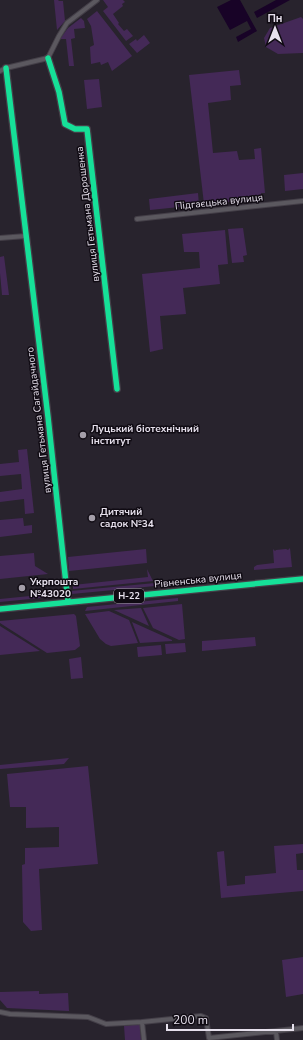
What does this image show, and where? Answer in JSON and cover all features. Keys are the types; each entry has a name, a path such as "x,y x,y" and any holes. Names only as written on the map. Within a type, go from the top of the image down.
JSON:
{"street":[{"path":"0,71 6,68 48,58 67,23 97,0"},
{"name":"вулиця Гетьмана Дорошенка","path":"48,58 59,92 65,124 75,129 87,129 117,389"},
{"name":"вулиця Гетьмана Сагайдачного","path":"6,68 50,434 68,602"},
{"name":"Підгаєцька вулиця","path":"137,219 303,201"},
{"path":"0,238 26,236"},
{"name":"Рівненська вулиця","path":"0,609 303,579"},
{"path":"0,1012 10,1014 88,1017 106,1024 201,1016 206,1018 209,1038 303,1028"},
{"path":"142,1022 144,1040"},
{"path":"276,1032 277,1040"}],"shaded area":[{"path":"54,0 63,1 65,21 57,30"},
{"path":"103,0 123,0 125,2 122,4 123,6 113,14 119,23 118,24 124,31 127,29 133,36 126,41 103,11 108,7"},
{"path":"231,0 240,0 257,31 238,42 236,37 251,29 247,21 230,30 217,7"},
{"path":"276,0 290,0 257,18 254,12"},
{"path":"97,11 132,56 112,71 108,62 101,65 100,62 91,64 90,47 94,45 91,26 87,19"},
{"path":"301,17 303,19 303,53 278,54 266,47 264,38 270,28"},
{"path":"81,18 84,21 85,28 74,29 75,38 71,39 74,66 69,66 66,39 60,39 68,28"},
{"path":"144,35 150,43 137,53 129,44 136,39 137,41"},
{"path":"239,70 241,85 230,86 231,100 208,103 213,153 237,151 239,160 255,159 254,149 261,148 265,193 261,193 262,199 204,204 189,75"},
{"path":"99,79 102,107 87,109 84,80"},
{"path":"303,173 303,189 285,191 284,175"},
{"path":"198,193 199,205 150,210 149,199"},
{"path":"243,228 247,255 243,256 244,262 232,263 228,229"},
{"path":"225,230 228,264 218,265 220,284 183,288 186,314 160,316 163,349 150,352 142,274 200,268 199,252 184,252 182,234"},
{"path":"4,256 9,295 2,295 0,257"},
{"path":"27,449 34,513 25,514 24,499 0,502 0,492 22,489 21,474 0,476 0,464 19,462 18,450"},
{"path":"23,518 24,526 32,525 32,533 0,537 0,520"},
{"path":"290,548 292,567 254,570 254,567 257,565 274,563 273,549 275,551 288,550"},
{"path":"146,549 147,563 69,571 68,557"},
{"path":"34,553 35,566 48,574 0,579 0,556"},
{"path":"147,569 153,581 73,589 73,585 148,577"},
{"path":"176,581 176,584 72,594 71,591"},
{"path":"60,593 62,595 61,596 0,602 0,599"},
{"path":"178,598 178,601 85,611 87,607"},
{"path":"182,604 185,639 179,640 153,628 143,608"},
{"path":"141,608 149,626 114,610"},
{"path":"109,611 129,620 138,643 111,646 100,639 85,614"},
{"path":"74,614 76,616 80,646 75,650 47,653 0,623 0,621"},
{"path":"132,622 172,640 172,641 140,643"},
{"path":"0,626 40,651 0,655"},
{"path":"255,637 256,646 202,651 202,641"},
{"path":"185,643 186,652 166,654 165,644"},
{"path":"161,645 162,655 138,657 137,647"},
{"path":"81,657 83,678 71,679 69,659"},
{"path":"69,758 64,764 0,769 0,765"},
{"path":"88,766 98,864 39,869 42,930 31,931 23,922 22,865 25,864 25,848 59,847 59,827 26,828 26,807 10,807 7,774"},
{"path":"303,844 303,853 296,854 297,870 303,870 303,891 221,898 217,852 224,851 227,886 245,884 245,876 276,873 274,846"},
{"path":"303,957 303,994 286,997 282,960"},
{"path":"39,991 39,994 68,993 69,1011 7,1008 0,1000 0,992"},
{"path":"140,1024 141,1040 125,1040 124,1026"}],"traffic: fast":[{"path":"48,58 59,92 65,124 75,129 87,129 117,389"},
{"path":"6,68 48,417 68,602"},
{"path":"0,609 303,579"}],"place":[{"name":"Луцький біотехнічний інститут","path":"83,435"},
{"name":"Дитячий садок №34","path":"92,518"},
{"name":"Укрпошта №43020","path":"22,588"}]}
